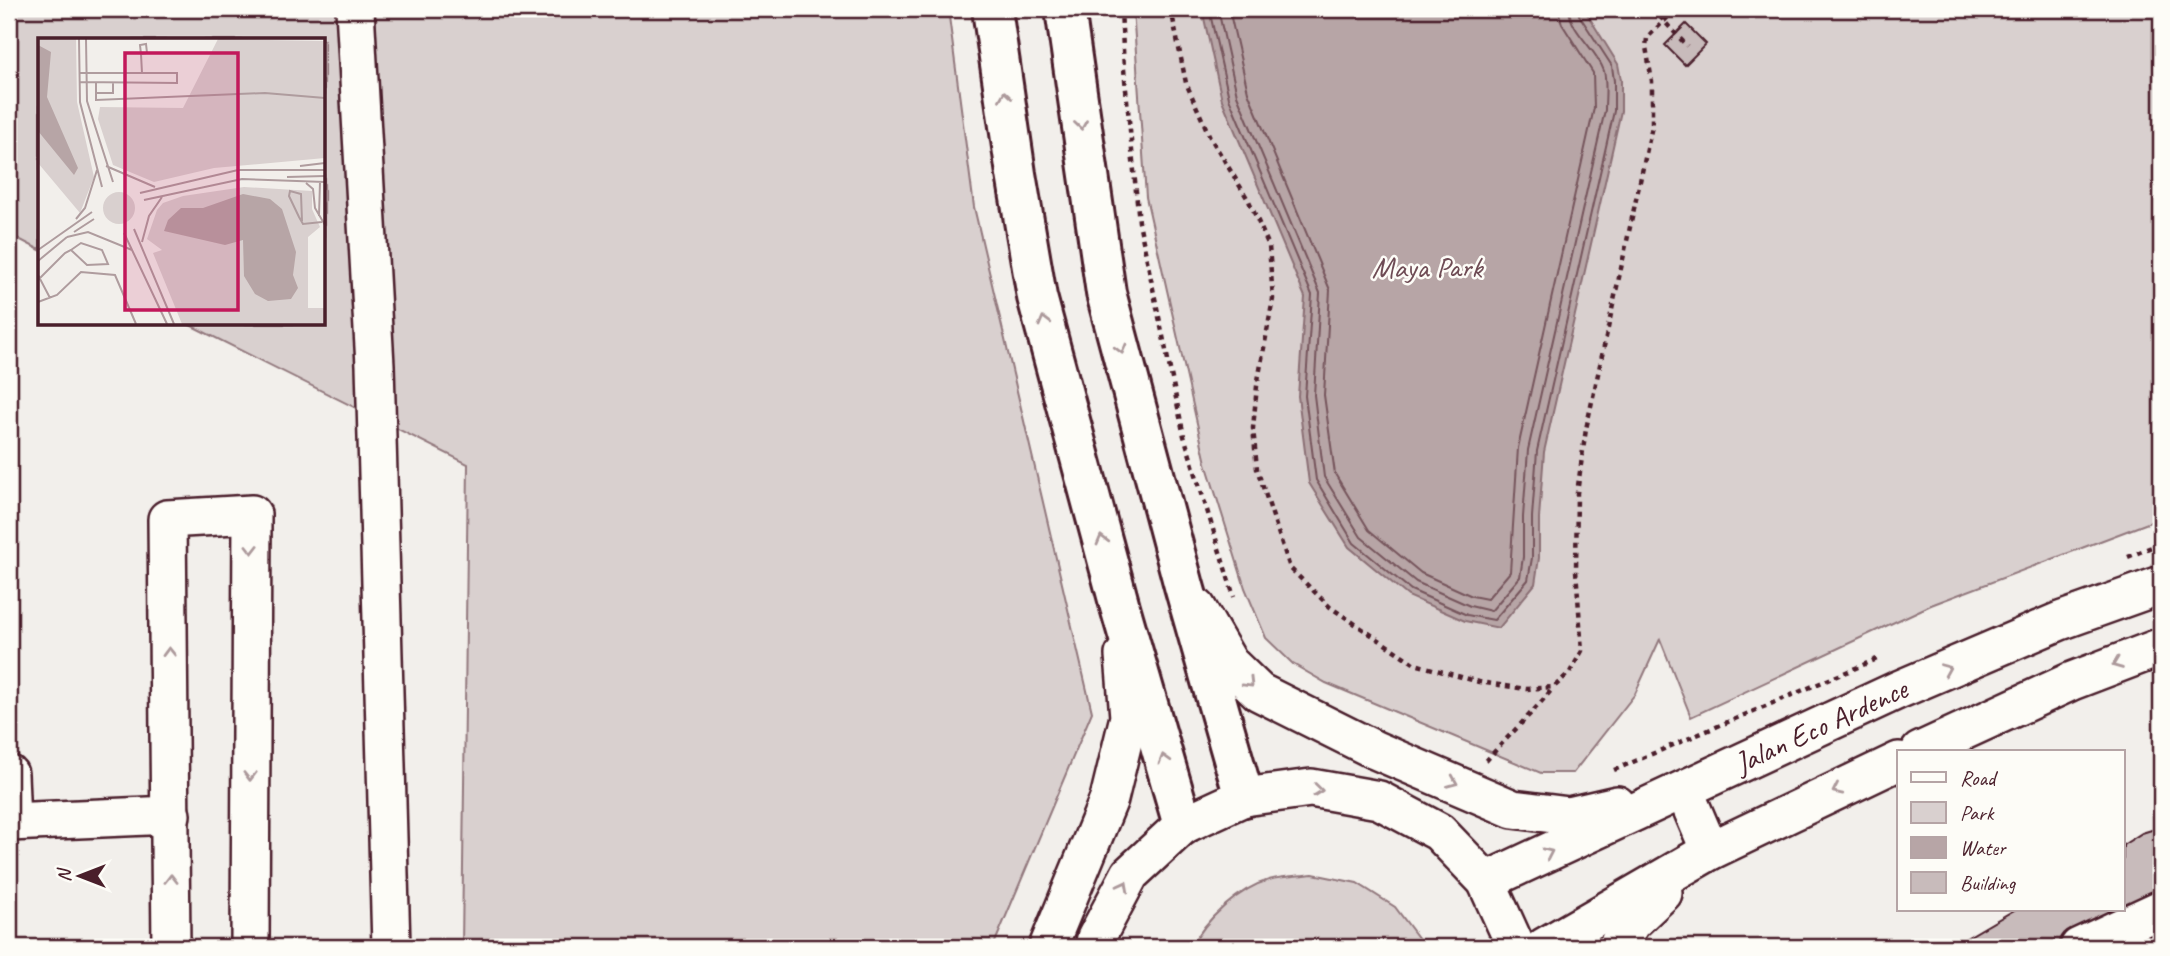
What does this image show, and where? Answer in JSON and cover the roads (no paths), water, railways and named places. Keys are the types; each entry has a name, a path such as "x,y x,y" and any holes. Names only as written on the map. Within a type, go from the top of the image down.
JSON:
{"highway":[{"path":"992,9 1037,297 1120,607 1183,825"},
{"path":"1065,9 1106,293 1184,586 1244,797"}],"street":[{"path":"355,9 375,365 391,947"},
{"path":"171,947 172,815 167,519 252,514 250,947"},
{"name":"Jalan Eco Ardence","path":"1486,881 1898,690 2060,621 2161,585"},
{"path":"1184,586 1229,663 1259,692 1375,750 1513,809 1569,816 1684,790 1710,850"},
{"path":"1048,947 1110,799 1129,717 1120,607"},
{"path":"1922,750 2072,681 2161,647"},
{"path":"1544,947 1710,850 1897,762"},
{"path":"9,774 10,822 172,815"},
{"path":"1094,947 1096,938 1130,874 1183,825 1244,797 1311,788 1379,800 1439,832 1486,881 1516,947"},
{"path":"1617,947 1631,923 1710,850"},
{"path":"2079,947 2161,911"},
{"path":"2147,947 2161,911"}],"water":[{"path":"1202,9 1584,9 1618,64 1621,111 1544,452 1539,558 1535,584 1499,628 1465,621 1408,596 1349,547 1309,483 1298,396 1305,297 1222,100"}],"park label":[{"name":"Maya Park","path":"1427,267"}]}
